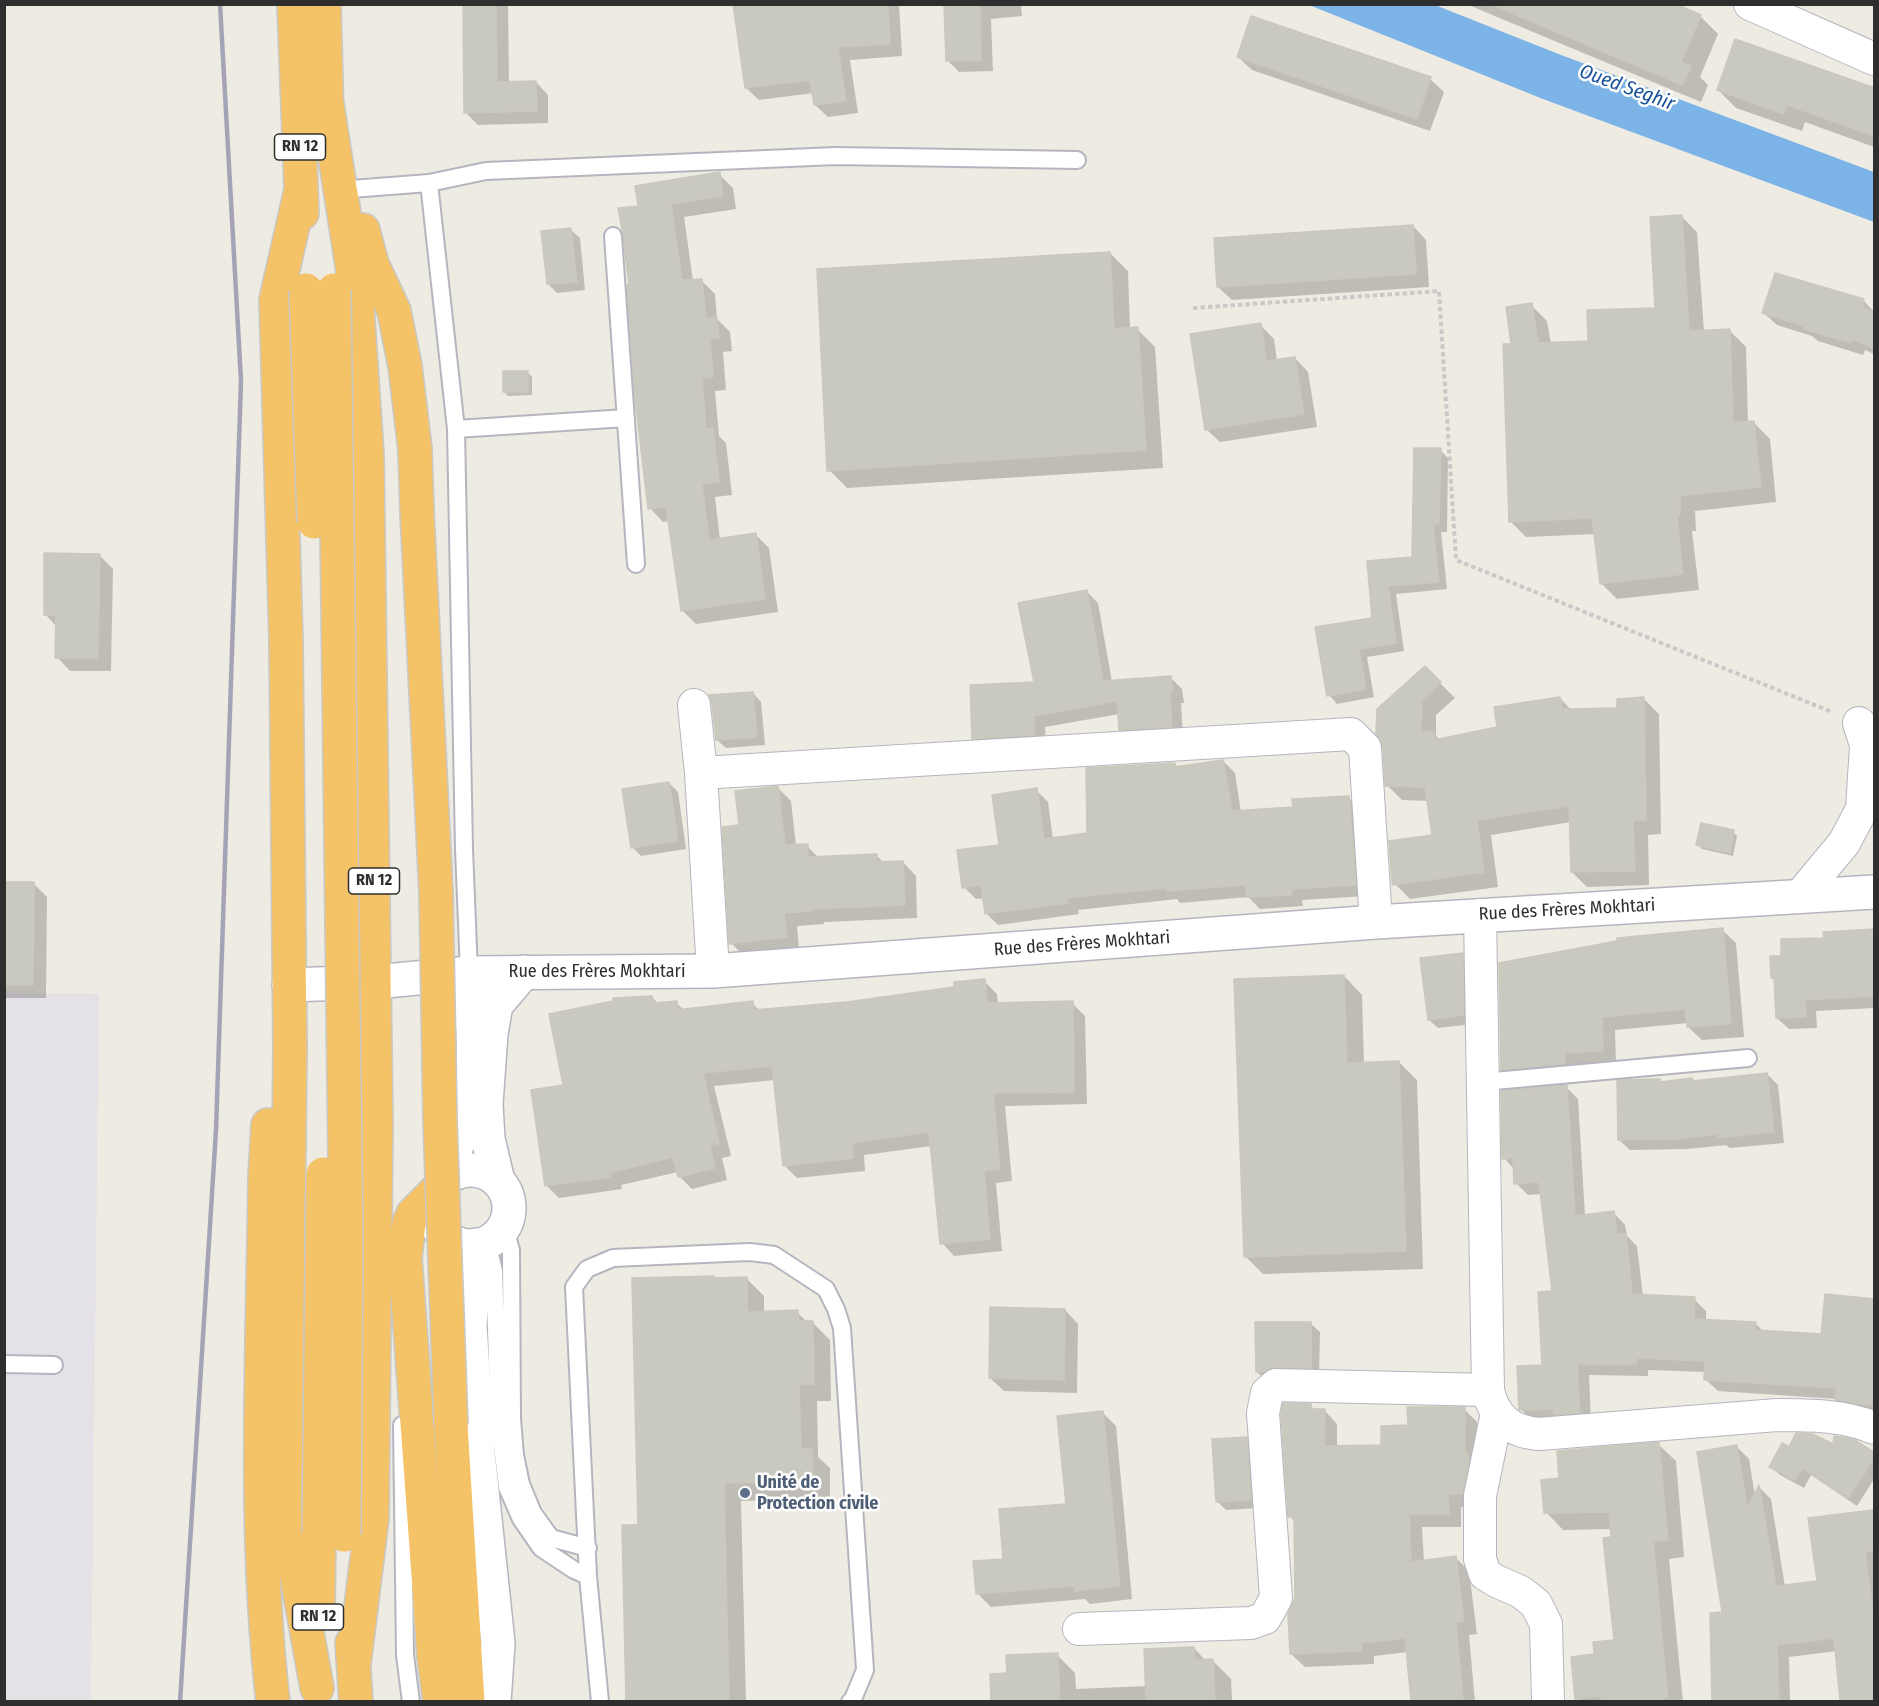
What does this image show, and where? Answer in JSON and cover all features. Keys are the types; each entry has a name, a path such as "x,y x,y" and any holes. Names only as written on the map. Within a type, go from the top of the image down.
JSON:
{"highway":[{"name":"RN 12","path":"294,4 301,190 320,290"},
{"name":"RN 12","path":"318,1695 332,1534 346,1237 320,290 326,98 324,4"},
{"name":"RN 12","path":"326,98 356,291 368,454 376,1123 372,1518 354,1664"},
{"path":"326,98 372,264 394,311 405,366 415,449 436,892 447,1348 468,1701"},
{"name":"RN 12","path":"301,190 276,300 286,641 289,985 285,1511 318,1695"},
{"path":"273,1701 266,1644 261,1528 266,1153 271,1072 289,985"},
{"path":"440,1701 434,1657 405,1258 413,1214 441,1185"},
{"name":"RN 12","path":"332,1534 354,1664 356,1701"}],"street":[{"path":"1750,4 1875,59"},
{"path":"694,705 701,773 713,971"},
{"path":"1799,897 1844,843 1862,808 1866,745 1859,723"},
{"path":"701,773 1352,734 1365,748 1376,922"},
{"name":"Rue des Frères Mokhtari","path":"289,985 375,982 469,973 713,971 1376,922 1875,892"},
{"path":"1480,915 1492,1402 1480,1496 1480,1559 1485,1574 1521,1592 1536,1604 1546,1624 1548,1701"},
{"path":"498,1181 488,1139 486,1104 491,1034 496,1005 524,972"},
{"path":"469,973 473,1037 470,1100 464,1127 433,1201 433,1213 436,1224 443,1234 453,1241 464,1245 489,1238"},
{"path":"441,1185 454,1173 477,1170 489,1174 498,1181 505,1191 508,1202 508,1214 489,1238 470,1325 478,1452 498,1644 494,1701"},
{"path":"1079,1629 1251,1623 1265,1618 1276,1598 1263,1413 1267,1393 1275,1385 1492,1402"},
{"path":"1492,1402 1505,1423 1515,1429 1539,1434 1777,1415 1808,1415 1839,1419 1875,1428"}],"lane":[{"path":"351,189 429,183 486,171 836,156 1077,160"},
{"path":"429,183 456,429 464,849 469,973"},
{"path":"613,236 636,564"},
{"path":"456,429 626,418"},
{"path":"1483,1082 1748,1058"},
{"path":"489,1238 511,1250 512,1419 515,1455 521,1484 533,1514 551,1538 588,1548"},
{"path":"489,1238 494,1271 499,1419 507,1487 521,1520 541,1548 574,1570 588,1576"},
{"path":"600,1701 588,1576 574,1287 587,1269 613,1258 750,1252 774,1255 826,1289 836,1308 842,1328 865,1670 853,1699 850,1701"},
{"path":"4,1364 54,1365"},
{"path":"411,1701 405,1655 402,1420 413,1387"}],"path":[{"path":"1193,308 1439,291 1456,560 1859,723"}],"shaded area":[{"path":"5,993 99,994 91,1701 5,1702"}],"water":[{"name":"Oued Seghir","path":"1309,5 1435,5 1561,55 1874,172 1874,222 1543,99"}],"building":[{"path":"463,4 496,4 497,82 536,81 537,111 464,113"},
{"path":"733,4 888,4 890,44 838,47 846,101 814,105 810,80 745,88"},
{"path":"944,4 980,4 981,60 946,61"},
{"path":"1490,4 1676,4 1701,15 1681,62 1691,66 1682,85"},
{"path":"1251,16 1431,77 1417,119 1237,57"},
{"path":"1735,39 1875,88 1875,136 1787,105 1783,114 1717,90"},
{"path":"720,172 723,196 671,204 682,280 702,279 706,318 717,317 719,338 710,339 713,377 702,378 706,429 713,428 719,482 702,484 709,540 756,533 765,599 681,611 666,507 648,509 635,398 627,285 629,285 618,208 638,206 635,186"},
{"path":"1682,215 1689,331 1730,329 1733,423 1754,421 1761,487 1680,496 1680,515 1677,515 1683,574 1600,584 1592,518 1509,522 1503,344 1511,344 1506,307 1532,303 1538,343 1588,341 1587,310 1655,308 1650,217"},
{"path":"1413,225 1416,274 1217,287 1214,238"},
{"path":"571,228 577,282 547,284 541,231"},
{"path":"1110,252 1114,329 1138,327 1146,450 827,471 817,269"},
{"path":"1775,273 1864,299 1862,307 1875,313 1875,349 1852,339 1851,343 1803,329 1804,326 1762,313"},
{"path":"1261,323 1266,361 1295,357 1304,414 1205,430 1190,334"},
{"path":"503,371 528,371 528,392 503,392"},
{"path":"1414,448 1441,448 1439,524 1433,524 1439,582 1388,586 1396,643 1359,649 1366,689 1327,696 1315,627 1372,618 1367,561 1412,557"},
{"path":"44,553 100,554 98,658 55,658 56,615 44,615"},
{"path":"1087,590 1103,681 1171,676 1172,727 1119,730 1117,701 1034,716 1035,735 972,739 970,685 1034,682 1018,603"},
{"path":"1425,666 1441,682 1422,700 1421,731 1434,732 1434,740 1497,727 1494,707 1560,697 1562,709 1617,708 1617,699 1644,697 1646,820 1633,820 1635,871 1571,872 1569,806 1477,820 1484,872 1393,885 1389,841 1432,835 1425,787 1385,786 1383,747 1376,734 1377,709"},
{"path":"753,692 757,737 716,740 709,695"},
{"path":"1223,760 1232,811 1293,807 1292,799 1349,796 1356,885 1291,889 1292,895 1246,897 1246,885 1167,891 1167,888 1067,898 1068,903 985,914 981,885 962,888 957,850 999,845 992,795 1037,788 1044,839 1087,833 1086,768 1175,763 1175,767"},
{"path":"669,782 678,841 631,848 622,789"},
{"path":"778,786 785,845 808,844 808,857 877,854 877,862 903,861 905,905 811,909 812,911 784,913 787,937 729,944 722,827 739,825 735,791"},
{"path":"1701,823 1734,830 1730,853 1696,845"},
{"path":"4,882 34,882 33,985 4,985"},
{"path":"1723,928 1731,1024 1687,1027 1685,1009 1602,1017 1603,1051 1565,1053 1565,1064 1501,1070 1499,963 1617,941 1617,938"},
{"path":"1875,929 1875,996 1805,1000 1806,1017 1776,1018 1774,978 1771,978 1770,956 1781,956 1781,939 1824,938 1823,932"},
{"path":"1463,953 1464,1015 1428,1020 1420,958"},
{"path":"1344,975 1347,1063 1399,1061 1406,1251 1244,1257 1234,979"},
{"path":"985,979 987,1003 1073,1001 1074,1092 993,1093 1000,1169 984,1171 990,1239 940,1244 929,1132 852,1143 853,1158 783,1166 772,1066 703,1073 719,1143 710,1145 715,1168 678,1177 673,1157 609,1173 610,1177 545,1186 531,1090 563,1085 549,1014 613,1001 613,998 652,996 653,1003 677,1001 677,1010 753,1001 753,1010 847,1002 954,987 954,982"},
{"path":"1767,1073 1774,1132 1718,1138 1717,1134 1676,1139 1618,1140 1617,1080 1660,1079 1660,1082 1692,1078 1693,1081"},
{"path":"1567,1085 1575,1216 1614,1211 1617,1234 1626,1233 1632,1294 1695,1297 1694,1319 1756,1322 1755,1330 1821,1334 1825,1294 1875,1299 1875,1406 1835,1400 1836,1388 1704,1380 1705,1361 1636,1358 1636,1364 1577,1364 1580,1413 1554,1415 1553,1409 1519,1410 1517,1366 1542,1365 1538,1292 1552,1291 1539,1182 1514,1184 1513,1158 1502,1159 1501,1091"},
{"path":"714,1276 714,1278 747,1277 747,1312 798,1310 799,1321 813,1321 814,1384 799,1384 801,1449 812,1449 813,1481 724,1483 729,1701 626,1701 622,1525 638,1525 632,1278"},
{"path":"990,1307 1065,1309 1064,1380 989,1378"},
{"path":"1255,1322 1311,1322 1311,1368 1276,1367 1256,1372"},
{"path":"1283,1403 1311,1404 1311,1409 1325,1409 1324,1446 1381,1445 1381,1426 1408,1425 1407,1407 1465,1407 1465,1454 1468,1454 1469,1462 1462,1494 1448,1494 1449,1514 1409,1514 1411,1562 1456,1556 1464,1621 1456,1622 1463,1701 1411,1701 1405,1638 1361,1643 1362,1651 1290,1654 1288,1614 1295,1598 1294,1517 1288,1517 1281,1414"},
{"path":"1103,1411 1120,1586 1075,1591 1074,1586 976,1594 973,1561 1003,1559 999,1509 1066,1504 1057,1416"},
{"path":"1796,1433 1813,1434 1833,1444 1834,1436 1855,1440 1875,1453 1875,1457 1848,1498 1802,1468 1795,1480 1769,1467 1782,1443 1789,1447"},
{"path":"1247,1437 1251,1500 1216,1502 1212,1439"},
{"path":"1659,1442 1668,1540 1653,1542 1668,1698 1662,1698 1663,1701 1602,1701 1601,1696 1575,1699 1571,1657 1594,1654 1593,1642 1614,1640 1603,1538 1611,1537 1609,1512 1544,1513 1541,1480 1559,1478 1557,1451"},
{"path":"1737,1445 1746,1510 1759,1485 1776,1586 1817,1581 1808,1518 1873,1510 1875,1550 1865,1552 1875,1625 1875,1701 1840,1701 1834,1638 1777,1645 1779,1701 1712,1701 1710,1613 1722,1612 1697,1452"},
{"path":"1194,1647 1195,1660 1213,1659 1215,1701 1146,1701 1144,1649"},
{"path":"1058,1653 1060,1701 991,1701 990,1674 1007,1673 1006,1655"}],"railway":[{"path":"180,1702 216,1130 241,381 220,4"}],"place":[{"name":"Unité de Protection civile","path":"745,1493"}]}
